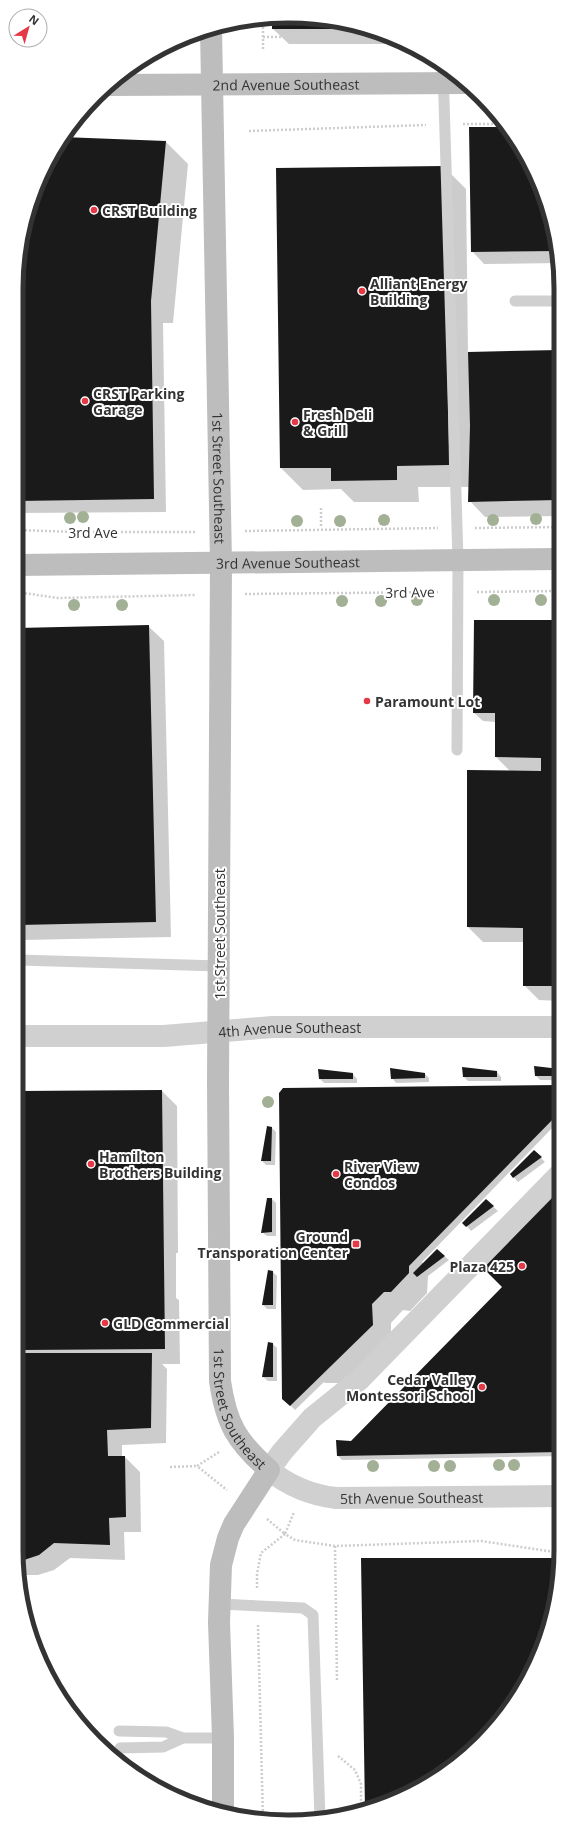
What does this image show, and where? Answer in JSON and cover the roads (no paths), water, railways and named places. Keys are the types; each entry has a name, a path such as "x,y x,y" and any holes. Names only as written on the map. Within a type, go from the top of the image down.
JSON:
{"street":[{"name":"1st Street Southeast","path":"211,35 221,562 218,1032 220,1381 226,1414 233,1429 247,1449 268,1470 239,1513 228,1538 221,1565 218,1622 223,1738 223,1807"},
{"name":"2nd Avenue Southeast","path":"118,85 212,84 449,77"},
{"name":"3rd Avenue Southeast","path":"23,565 554,559"},
{"name":"4th Avenue Southeast","path":"23,1036 164,1036 273,1027 554,1027"},
{"path":"268,1470 312,1418 359,1380 554,1180"},
{"name":"5th Avenue Southeast","path":"268,1470 286,1482 302,1490 336,1498 554,1496"}],"lane":[{"path":"450,78 445,124 458,560 457,750"},
{"path":"515,301 554,301"},
{"path":"23,960 219,966"},
{"path":"220,1604 302,1608 313,1615 320,1813"},
{"path":"119,1731 166,1732 182,1738 223,1738"},
{"path":"120,1748 163,1748 182,1738"}],"place":[{"name":"CRST Building","path":"94,210"},
{"name":"Alliant Energy Building","path":"362,291"},
{"name":"CRST Parking Garage","path":"85,401"},
{"name":"Fresh Deli & Grill","path":"295,422"},
{"name":"Paramount Lot","path":"367,701"},
{"name":"Hamilton Brothers Building","path":"91,1164"},
{"name":"River View Condos","path":"336,1174"},
{"name":"Ground Transporation Center","path":"356,1244"},
{"name":"Plaza 425","path":"522,1266"},
{"name":"GLD Commercial","path":"105,1323"},
{"name":"Cedar Valley Montessori School","path":"482,1387"}]}
